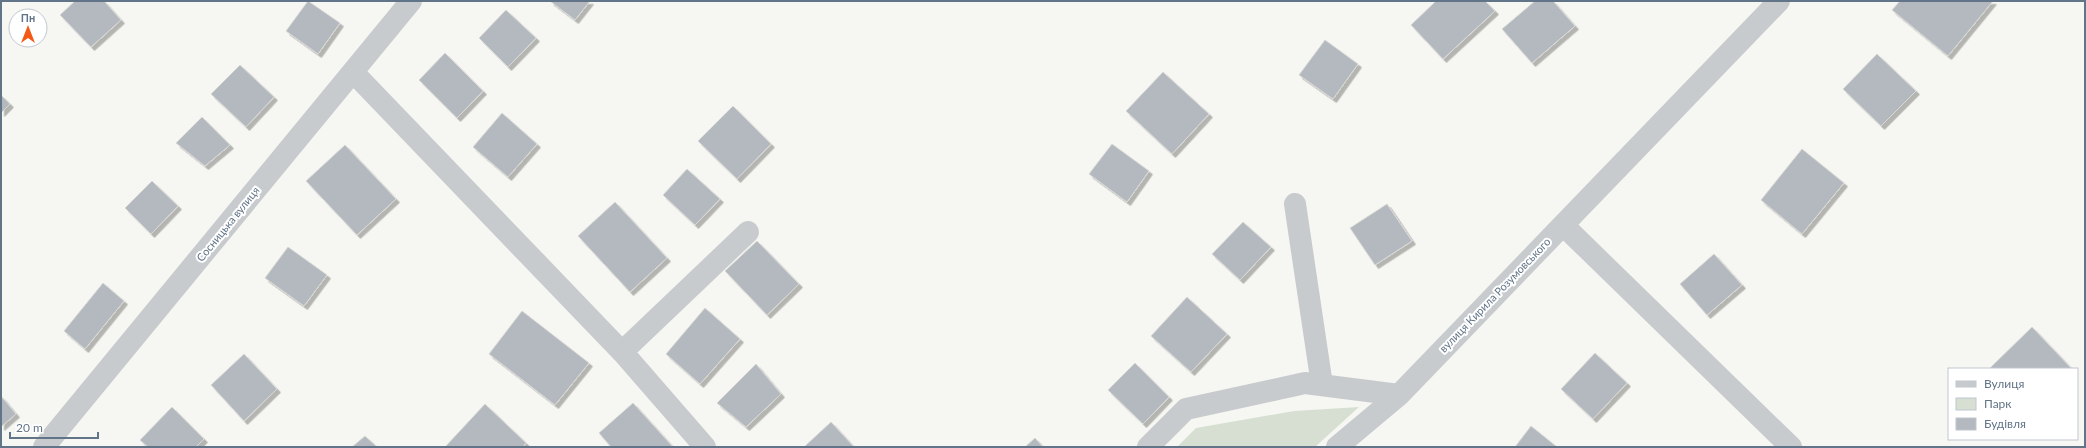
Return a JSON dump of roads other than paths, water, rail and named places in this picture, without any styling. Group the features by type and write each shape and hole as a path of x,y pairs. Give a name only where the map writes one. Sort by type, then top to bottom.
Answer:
{"street":[{"name":"Сосницька вулиця","path":"44,447 411,1"},
{"name":"вулиця Кирила Розумовського","path":"1338,447 1399,395 1779,1"},
{"path":"353,72 622,352 705,447"},
{"path":"1295,204 1322,385"},
{"path":"1563,226 1791,447"},
{"path":"622,352 748,232"},
{"path":"1148,447 1186,409 1305,383 1399,395"}]}
